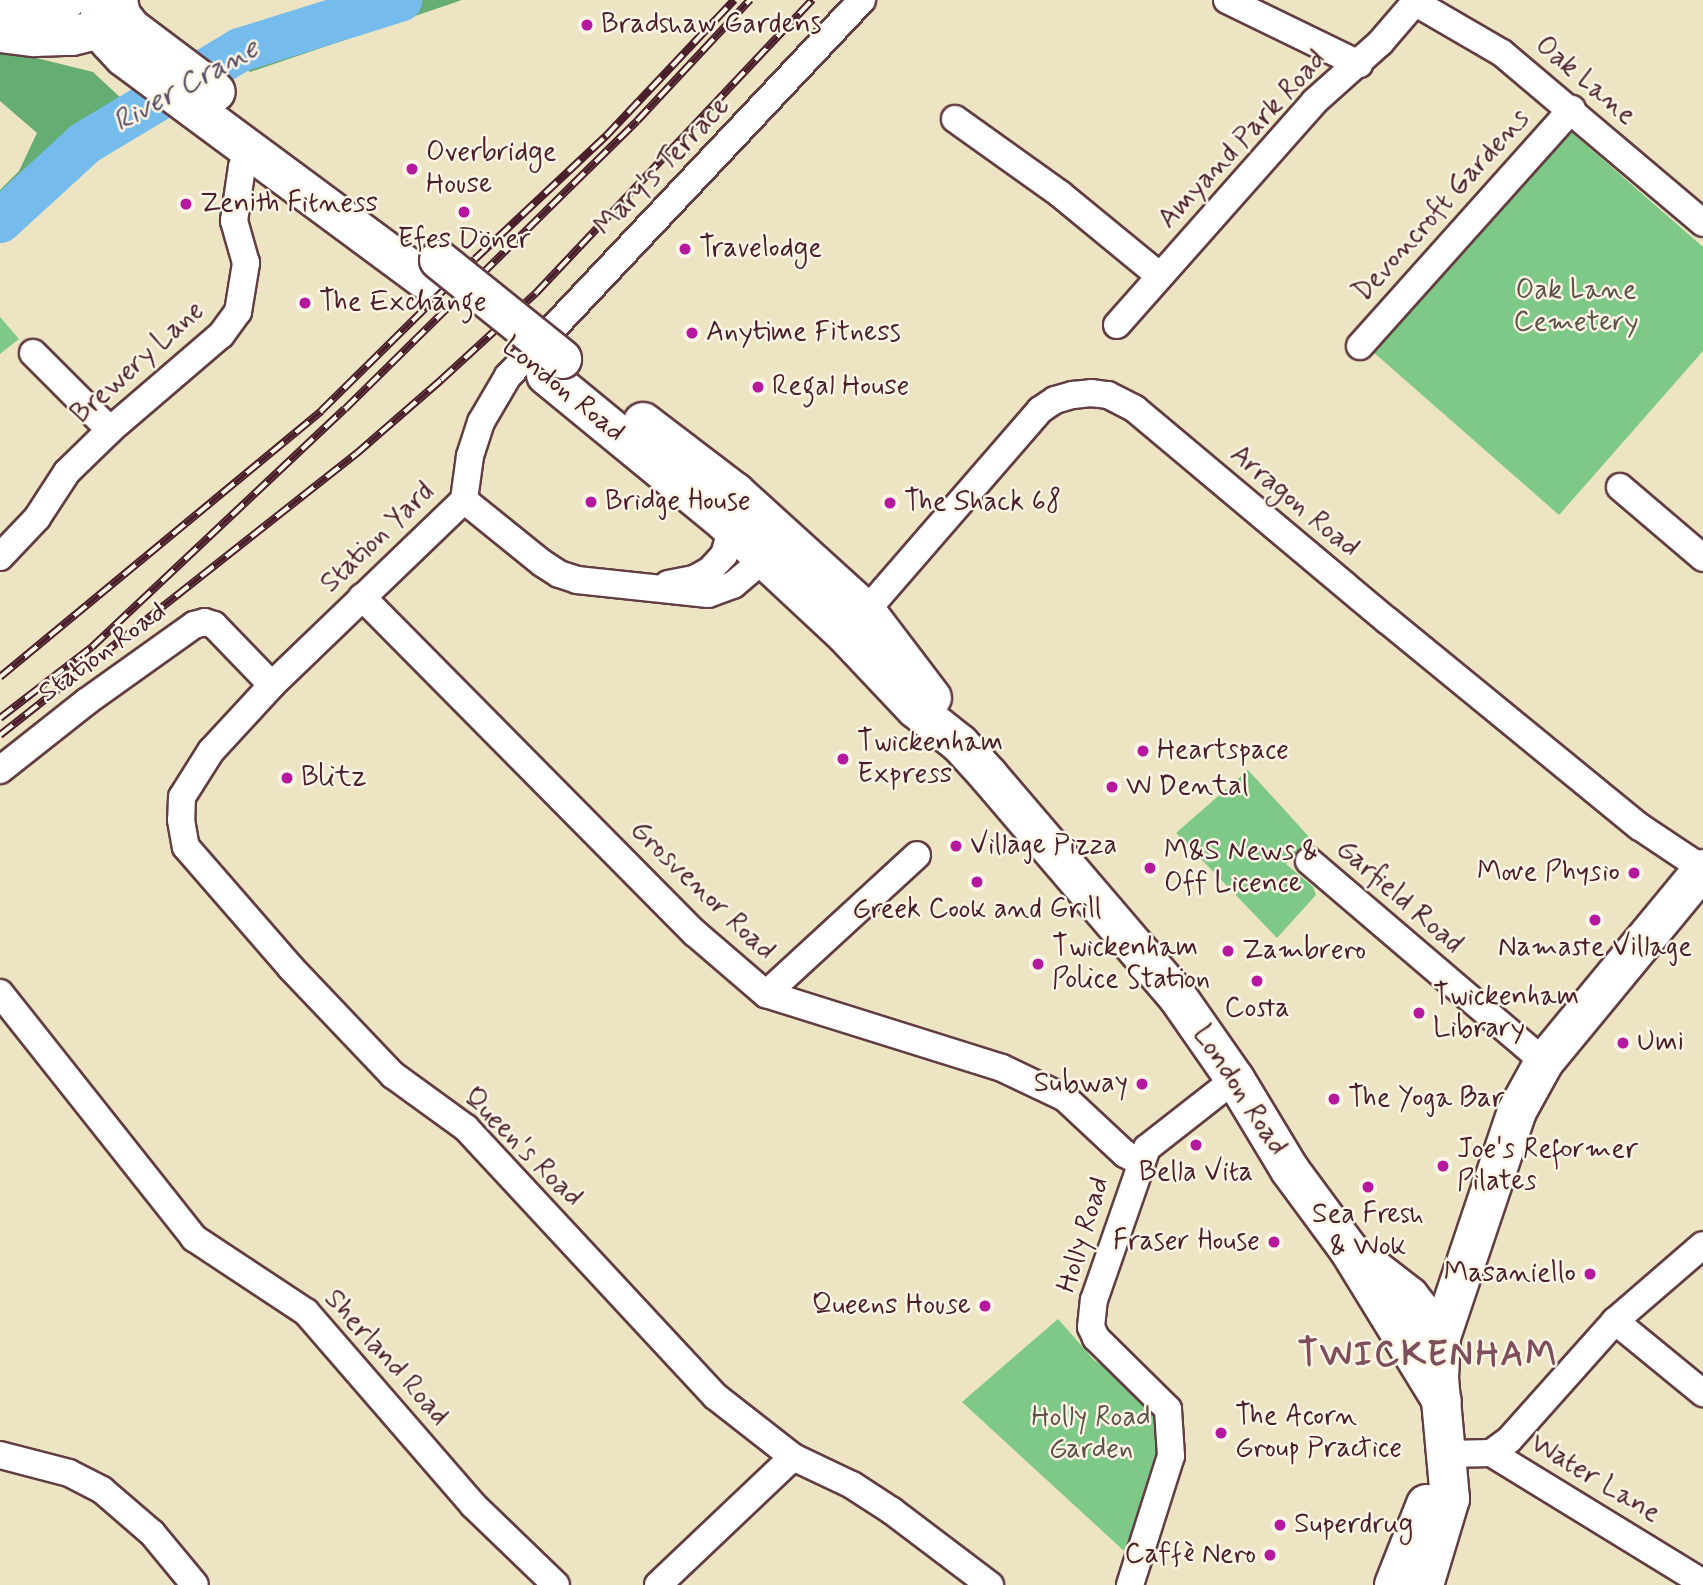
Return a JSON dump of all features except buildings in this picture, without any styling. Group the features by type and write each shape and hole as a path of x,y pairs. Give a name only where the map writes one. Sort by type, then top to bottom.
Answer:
{"main road":[{"path":"0,19 66,0"},
{"path":"0,33 72,36 110,11"},
{"name":"London Road","path":"110,11 118,52 167,72 431,270 554,367 735,492 775,547 933,699 960,744 1155,969 1235,1079 1290,1170 1349,1250 1442,1401"},
{"name":"London Road","path":"554,367 726,523 775,547"},
{"path":"1441,1337 1517,1111 1544,1062 1703,869"},
{"name":"London Road","path":"1349,1250 1401,1288 1425,1313 1441,1337 1442,1401 1451,1499 1448,1516 1424,1585"},
{"path":"1394,1585 1448,1454"}],"street":[{"name":"Mary's Terrace","path":"508,376 862,0"},
{"path":"1227,0 1359,64"},
{"name":"Amyand Park Road","path":"1117,325 1314,102 1359,64 1416,1"},
{"name":"Oak Lane","path":"1416,1 1502,53 1572,109 1703,223"},
{"name":"Devoncroft Gardens","path":"1360,346 1572,109"},
{"path":"955,119 1060,194 1160,276"},
{"name":"Brewery Lane","path":"0,557 37,518 67,472 110,429 221,335 238,312 246,263 234,221 244,130"},
{"path":"33,352 110,429"},
{"name":"Station Yard","path":"272,685 464,500 470,456 481,422 508,376"},
{"name":"Arragon Road","path":"855,622 1040,410 1055,400 1073,396 1091,393 1108,396 1135,409 1640,827 1703,869"},
{"path":"1620,487 1703,558"},
{"path":"464,500 559,574 577,580 655,586 696,594 715,592 733,584 775,547"},
{"path":"655,586 694,579 710,570 728,547 726,523"},
{"name":"Grosvenor Road","path":"362,597 667,906 766,994 1002,1068 1065,1098 1125,1154 1140,1162"},
{"name":"Station Road","path":"0,770 86,702 194,625 205,622 214,625 272,685"},
{"name":"Queen's Road","path":"272,685 212,751 182,797 181,820 186,847 291,968 393,1075 466,1128 715,1396 793,1457 852,1485 892,1511 990,1585"},
{"path":"766,994 917,855"},
{"name":"Garfield Road","path":"1308,861 1544,1062"},
{"name":"Sherland Road","path":"0,993 194,1238 306,1312 473,1505 556,1585"},
{"name":"Holly Road","path":"1130,1585 1171,1456 1168,1409 1102,1346 1091,1327 1091,1314 1140,1162 1147,1148 1235,1079"},
{"path":"1491,1453 1509,1440 1615,1321 1703,1245"},
{"path":"1615,1321 1703,1393"},
{"name":"Water Lane","path":"1448,1454 1491,1453 1703,1583"},
{"path":"0,1455 69,1473 102,1490 152,1533 195,1585"},
{"path":"658,1585 793,1457"}],"green space":[{"path":"348,0 462,0 250,72 220,48 270,23"},
{"path":"0,49 93,72 123,100 30,206 0,235 0,190 19,171 37,133 0,101"},
{"name":"Oak Lane Cemetery","path":"1568,129 1703,247 1703,351 1559,515 1372,351"},
{"path":"0,317 19,339 0,354"},
{"path":"1248,770 1311,839 1286,864 1313,887 1316,895 1277,938 1176,833"},
{"name":"Holly Road Garden","path":"1058,1319 1094,1360 1148,1397 1158,1414 1158,1480 1135,1561 962,1402"}],"waterway":[{"name":"River Crane","path":"0,221 85,143 240,50 400,0"}],"railway":[{"path":"0,677 321,411 475,259 606,136 734,0"},
{"path":"0,718 92,647 345,409 637,121 750,0"},
{"path":"0,735 356,454 441,380 536,293 812,0"}],"place":[{"name":"Bradshaw Gardens","path":"587,25"},
{"name":"Overbridge House","path":"412,169"},
{"name":"Zenith Fitness","path":"186,204"},
{"name":"Efes Döner","path":"464,212"},
{"name":"Travelodge","path":"685,249"},
{"name":"The Exchange","path":"305,303"},
{"name":"Anytime Fitness","path":"692,333"},
{"name":"Regal House","path":"758,387"},
{"name":"Bridge House","path":"591,502"},
{"name":"The Shack 68","path":"890,503"},
{"name":"Heartspace","path":"1143,751"},
{"name":"Twickenham Express","path":"843,759"},
{"name":"Blitz","path":"287,778"},
{"name":"W Dental","path":"1112,787"},
{"name":"Village Pizza","path":"956,846"},
{"name":"M&S News & Off Licence","path":"1150,868"},
{"name":"Move Physio","path":"1634,873"},
{"name":"Greek Cook and Grill","path":"977,882"},
{"name":"Namaste Village","path":"1595,920"},
{"name":"Zambrero","path":"1228,951"},
{"name":"Twickenham Police Station","path":"1038,964"},
{"name":"Costa","path":"1257,981"},
{"name":"Twickenham Library","path":"1419,1013"},
{"name":"Umi","path":"1623,1043"},
{"name":"Subway","path":"1142,1084"},
{"name":"The Yoga Bar","path":"1334,1099"},
{"name":"Bella Vita","path":"1196,1145"},
{"name":"Joe's Reformer Pilates","path":"1443,1166"},
{"name":"Sea Fresh & Wok","path":"1368,1187"},
{"name":"Fraser House","path":"1274,1242"},
{"name":"Masaniello","path":"1590,1274"},
{"name":"Queens House","path":"985,1306"},
{"name":"The Acorn Group Practice","path":"1221,1433"},
{"name":"Superdrug","path":"1280,1525"},
{"name":"Caffè Nero","path":"1270,1555"}],"district":[{"name":"TWICKENHAM","path":"1428,1355"}]}
